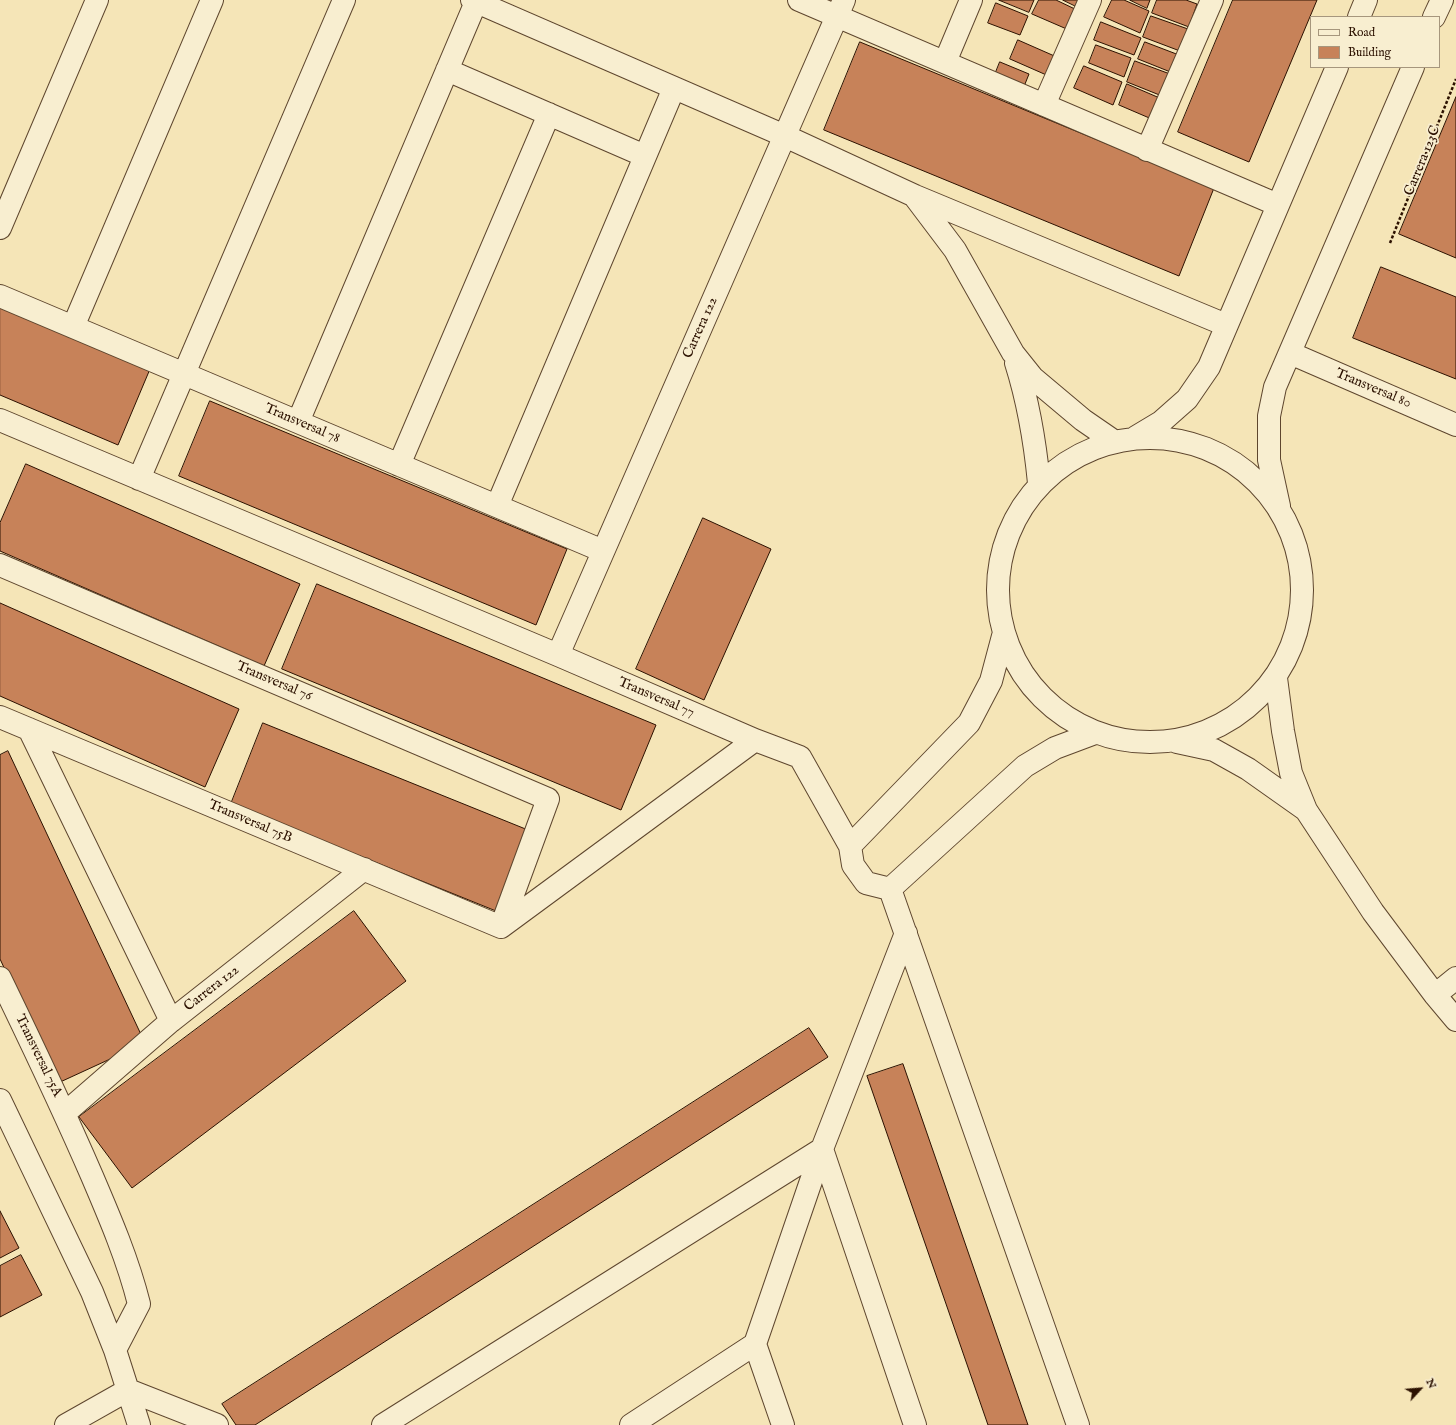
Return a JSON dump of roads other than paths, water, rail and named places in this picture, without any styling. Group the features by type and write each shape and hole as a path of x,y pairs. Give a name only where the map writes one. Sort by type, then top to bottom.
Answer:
{"street":[{"path":"0,228 97,0"},
{"path":"72,327 212,0"},
{"path":"139,479 344,0"},
{"path":"799,0 840,8 945,62 1278,205"},
{"path":"945,62 972,0"},
{"path":"1044,105 1090,0"},
{"path":"1147,150 1212,0"},
{"path":"1359,16 1366,0"},
{"path":"1434,16 1442,0"},
{"path":"298,422 447,70 474,1 785,136 914,196 1226,326"},
{"name":"Carrera 122","path":"558,655 840,8"},
{"path":"1306,810 1248,770 1214,750 1176,742 1135,743 1095,733 1064,717 1038,695 1017,667 1004,636 996,582 1008,528 1039,483 1083,451 1125,439 1160,422 1187,399 1209,367 1337,68"},
{"path":"1280,511 1269,460 1269,416 1275,387 1413,68"},
{"path":"447,70 645,156"},
{"path":"496,506 674,88"},
{"path":"399,465 549,114"},
{"path":"914,196 955,250 1013,353 1033,378 1083,420 1125,439 1185,440 1230,459 1268,492 1280,511 1292,535 1302,584 1297,633 1276,678 1248,708 1214,730 1176,742"},
{"name":"Transversal 78","path":"0,296 603,551"},
{"path":"1013,353 1025,391 1036,449 1039,483"},
{"name":"Transversal 80","path":"1290,353 1456,425"},
{"name":"Transversal 77","path":"0,420 558,655 755,740 800,757 850,846 853,865 866,883 890,889"},
{"name":"Transversal 76","path":"0,565 548,799 500,927"},
{"path":"850,846 969,723 991,681 1004,636"},
{"path":"1276,678 1283,731 1291,773 1306,810 1373,912 1435,995 1456,1020"},
{"name":"Transversal 75B","path":"0,717 500,927"},
{"path":"29,729 171,1021"},
{"path":"1078,1425 890,889 1025,766 1055,748 1095,733"},
{"path":"500,927 755,740"},
{"name":"Carrera 122","path":"65,1113 171,1021 364,870"},
{"path":"631,1425 755,1344 822,1149 906,933"},
{"name":"Transversal 75A","path":"0,978 65,1113 103,1202 133,1281 139,1304 115,1350"},
{"path":"1435,995 1456,978"},
{"path":"0,1100 92,1292 115,1350 139,1425"},
{"path":"383,1425 822,1149"},
{"path":"822,1149 915,1425"},
{"path":"755,1344 783,1425"},
{"path":"66,1425 128,1390"},
{"path":"128,1390 217,1425"}]}
